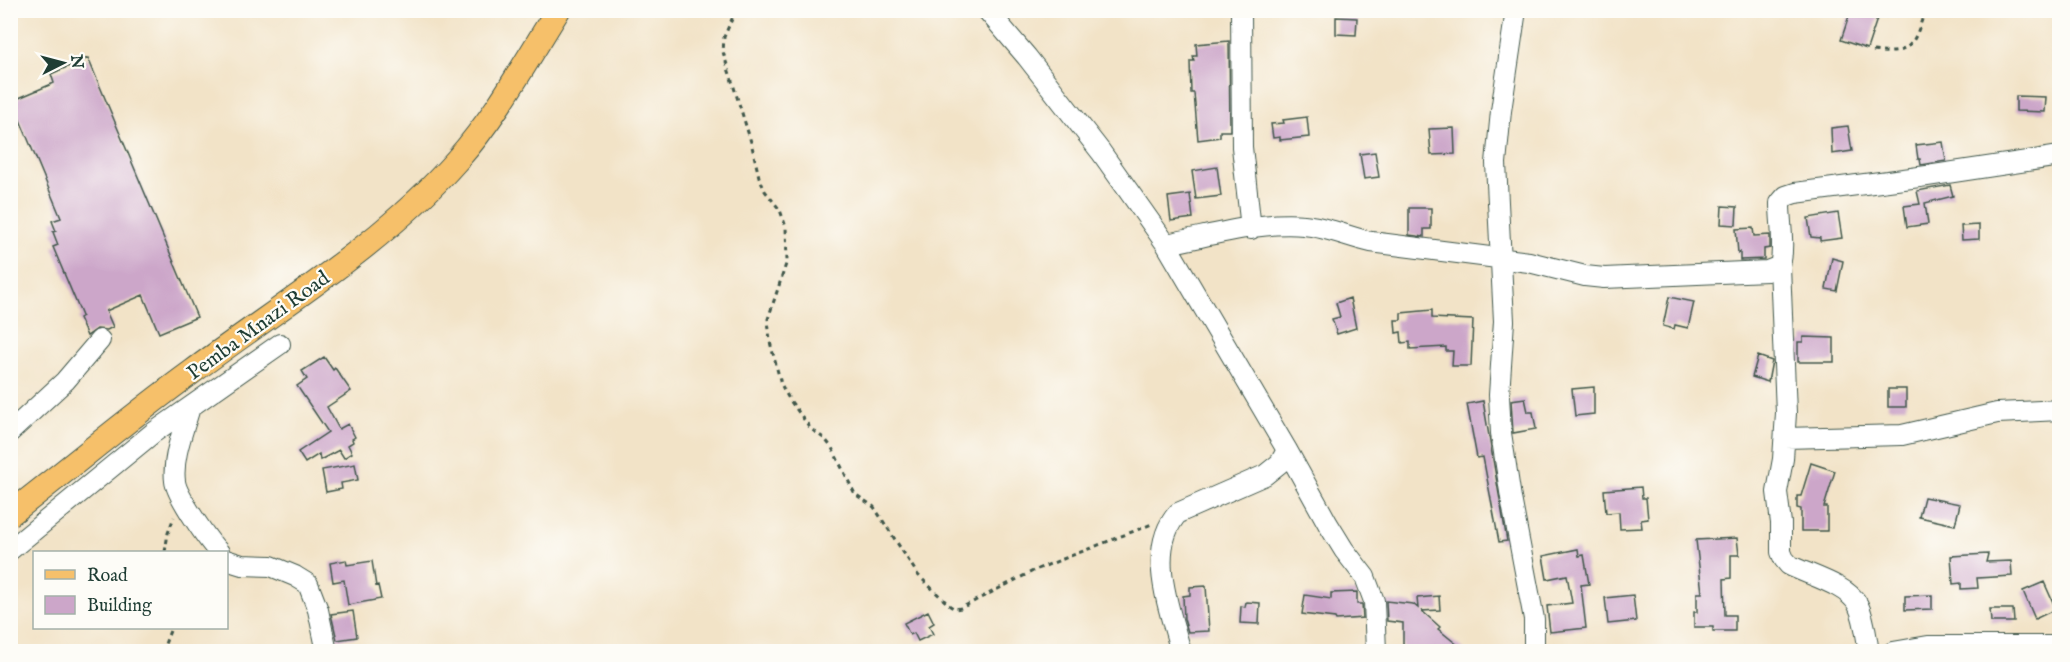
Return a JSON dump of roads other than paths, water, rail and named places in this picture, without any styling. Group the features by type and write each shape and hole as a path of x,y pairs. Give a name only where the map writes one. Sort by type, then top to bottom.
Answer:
{"main road":[{"name":"Pemba Mnazi Road","path":"10,514 192,372 311,288 400,217 457,160 490,120 558,10"}],"street":[{"path":"987,10 1101,152 1166,244 1328,524 1371,589 1374,601 1376,651"},
{"path":"1241,10 1242,147 1251,229"},
{"path":"1516,10 1496,163 1504,321 1499,395 1501,433 1511,498 1530,587 1534,619 1534,651"},
{"path":"1869,651 1859,606 1853,598 1839,587 1789,565 1781,552 1781,523 1777,492 1785,438 1785,363 1780,266 1783,254 1780,203 1786,196 1795,193 2060,156"},
{"path":"1166,244 1280,224 1322,228 1371,243 1529,262 1585,276 1604,278 1767,271 1780,266"},
{"path":"10,432 65,381 100,340"},
{"path":"10,550 109,468 190,407 280,344"},
{"path":"190,407 180,446 175,479 176,488 218,551"},
{"path":"1785,438 1902,435 1997,413 2060,410"},
{"path":"1181,651 1169,608 1162,556 1165,534 1170,522 1178,513 1265,475 1280,463 1287,450"},
{"path":"228,560 271,566 296,576 308,584 318,610 327,651"},
{"path":"1893,651 1928,646 2060,646"}]}
